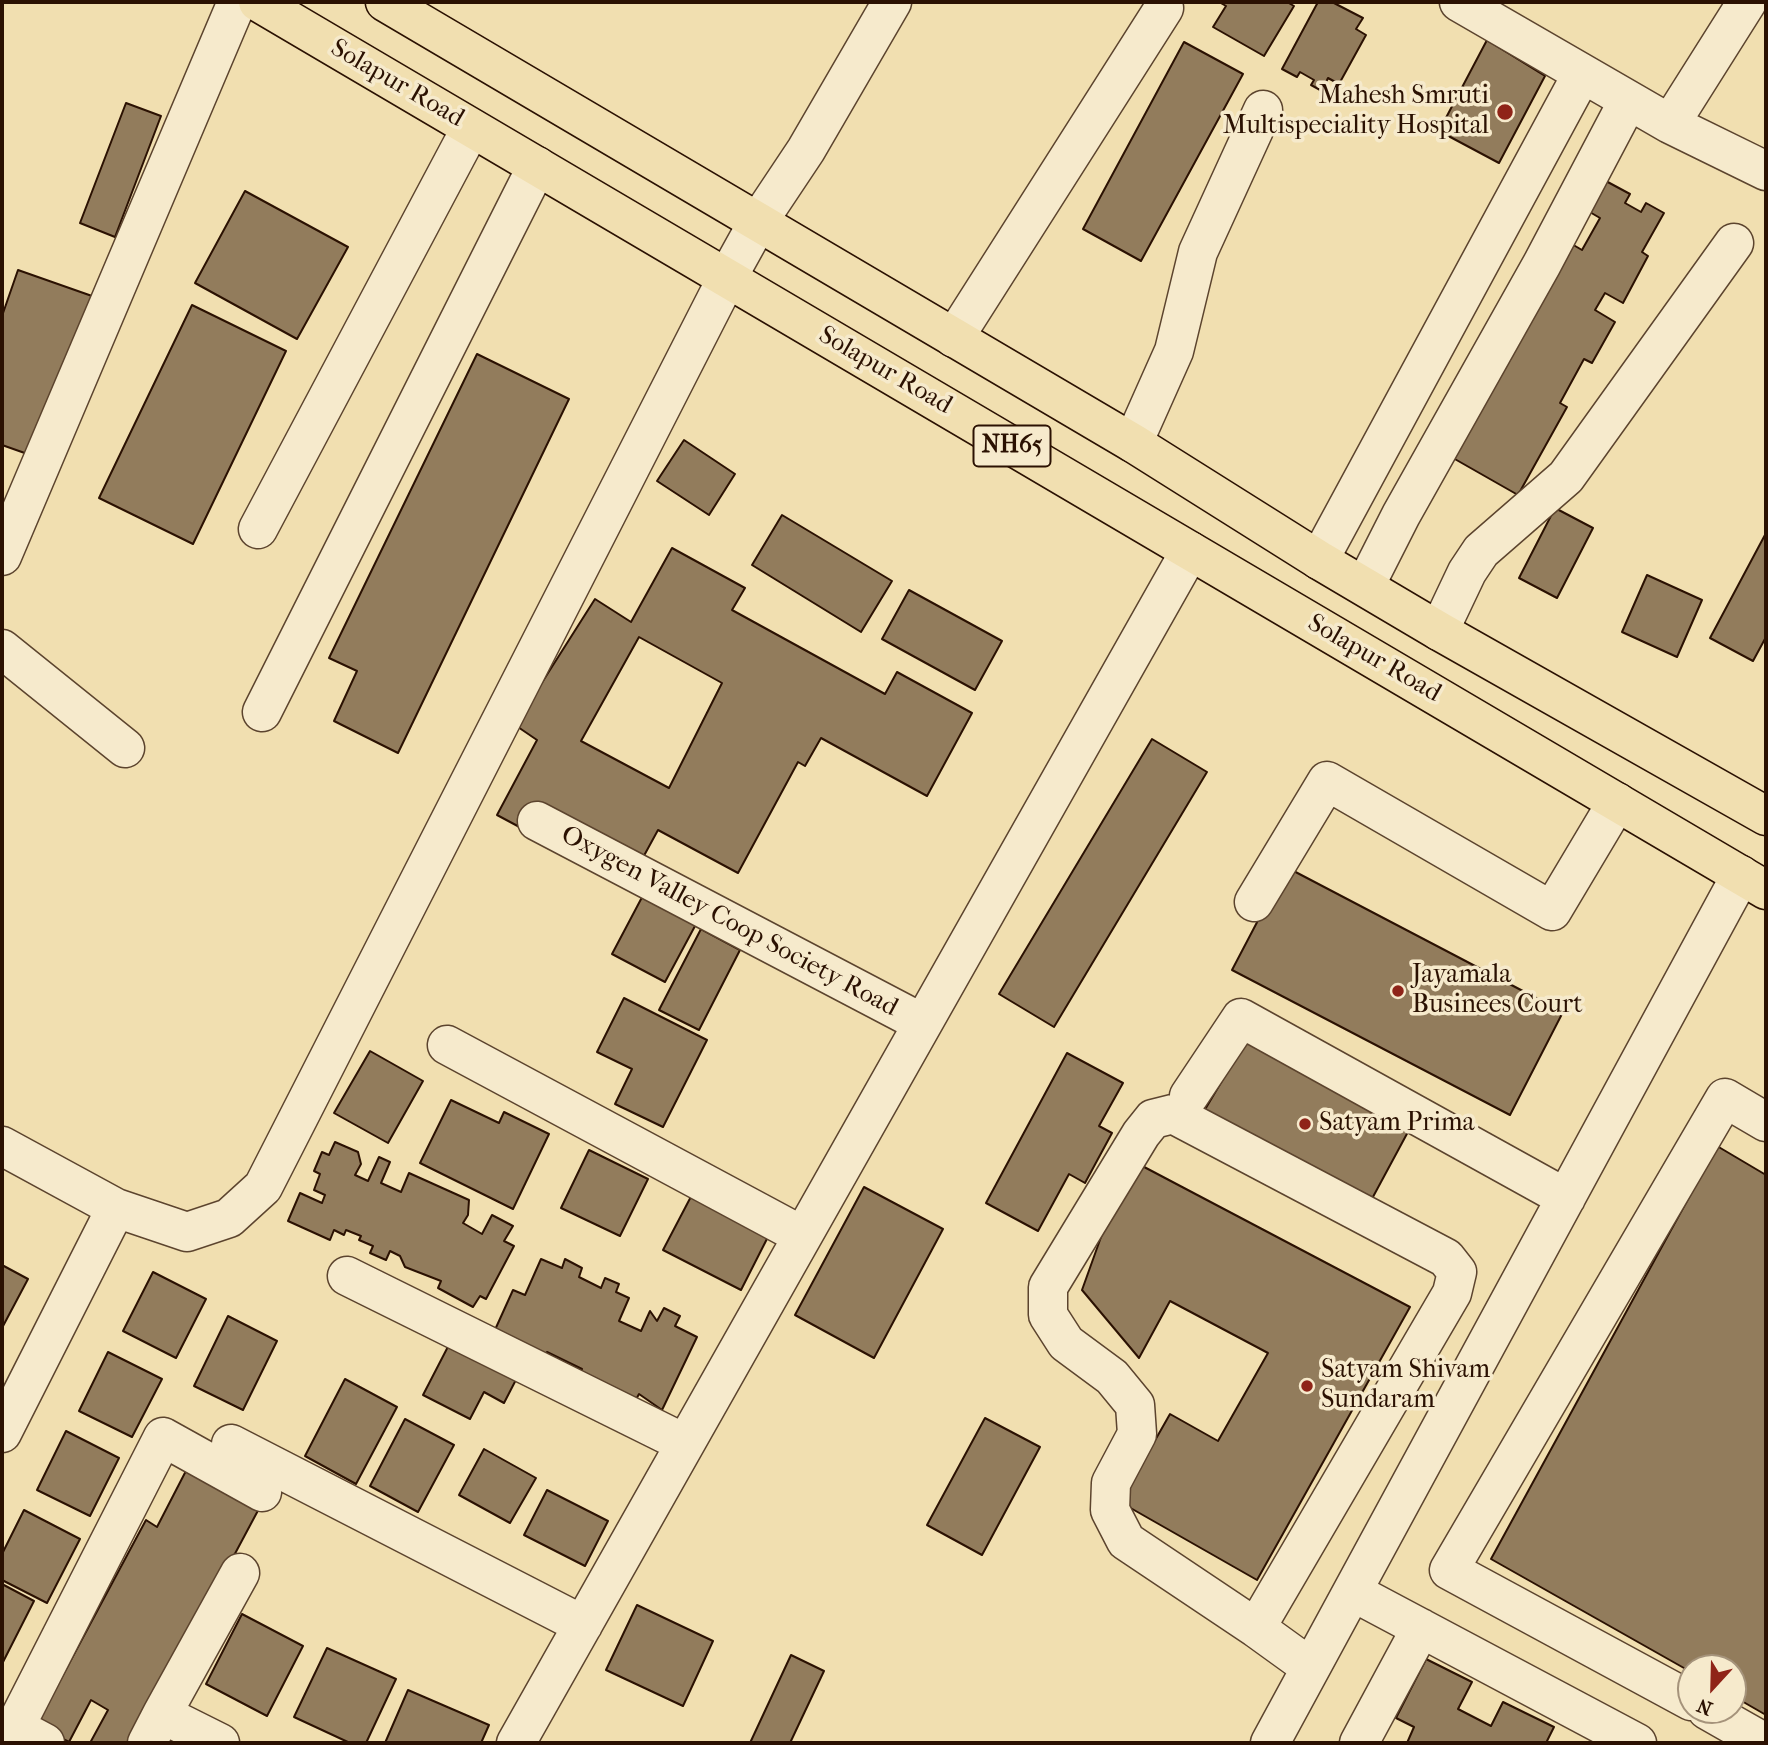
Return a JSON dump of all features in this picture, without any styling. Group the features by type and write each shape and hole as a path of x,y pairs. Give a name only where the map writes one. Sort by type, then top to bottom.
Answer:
{"highway":[{"name":"Solapur Road","path":"258,2 1753,882"},
{"name":"NH65","path":"385,2 1133,443 1319,560 1439,631 1766,817"}],"street":[{"path":"2,556 237,2"},
{"path":"2,1146 116,1208 187,1232 229,1218 263,1187 727,278 758,222 806,150 892,2"},
{"path":"1459,2 1628,101 1766,171"},
{"path":"1670,124 1747,2"},
{"path":"954,338 1164,8"},
{"path":"1319,560 1582,74"},
{"path":"1365,586 1628,101"},
{"path":"1133,443 1174,351 1198,252 1263,110"},
{"path":"258,529 471,128"},
{"path":"262,712 537,166"},
{"path":"1439,631 1467,572 1481,551 1566,477 1734,243"},
{"path":"516,1743 1190,551"},
{"path":"2,649 125,748"},
{"path":"1254,902 1327,781 1552,911 1617,802"},
{"name":"Oxygen Valley Coop Society Road","path":"537,821 922,1023"},
{"path":"1270,1743 1566,1198 1753,882"},
{"path":"1189,1096 1241,1018 1566,1198"},
{"path":"447,1045 802,1235"},
{"path":"1677,1693 1449,1570 1725,1098 1766,1122"},
{"path":"1256,1628 1452,1293 1457,1272 1446,1258 1173,1114 1153,1119 1140,1134 1048,1287 1048,1315 1066,1343 1112,1377 1135,1405 1137,1434 1111,1483 1110,1510 1126,1541 1310,1667"},
{"path":"2,1433 116,1208"},
{"path":"347,1276 684,1443"},
{"path":"45,1743 15,1727 163,1437 262,1492"},
{"path":"231,1444 583,1625"},
{"path":"219,1743 155,1728 240,1573"},
{"path":"1353,1592 1637,1743"},
{"path":"1359,1743 1421,1628"},
{"path":"1732,1724 1765,1743"}],"building":[{"path":"1219,2 1287,2 1294,6 1264,56 1213,27 1226,6"},
{"path":"1318,2 1332,2 1363,18 1356,29 1366,35 1339,84 1328,78 1322,91 1311,85 1314,80 1300,72 1297,77 1282,69"},
{"path":"1487,40 1545,76 1499,163 1439,131"},
{"path":"1184,42 1243,74 1141,261 1083,229"},
{"path":"126,103 161,116 115,237 80,223"},
{"path":"1604,180 1630,194 1625,203 1641,212 1646,203 1664,213 1642,252 1648,256 1623,303 1605,293 1595,310 1615,322 1592,363 1584,359 1560,403 1567,407 1518,495 1453,458 1570,243 1582,250 1600,218 1588,211"},
{"path":"245,191 348,247 297,339 195,283"},
{"path":"18,270 92,296 36,457 2,445 2,316"},
{"path":"192,305 286,351 193,544 99,498"},
{"path":"477,354 569,399 398,753 334,721 357,671 329,658"},
{"path":"684,440 735,474 709,515 657,481"},
{"path":"1555,508 1593,528 1557,598 1519,578"},
{"path":"782,515 892,581 861,632 752,565"},
{"path":"1766,533 1766,637 1753,661 1710,638"},
{"path":"672,548 745,588 732,610 885,694 897,672 972,713 927,796 821,738 805,766 798,762 738,873 658,830 628,885 497,815 537,740 515,725 595,599 631,622","holes":["639,637 722,683 669,788 581,741"]},
{"path":"1647,575 1702,600 1677,657 1622,632"},
{"path":"909,590 1002,641 975,690 882,639"},
{"path":"1152,739 1207,772 1054,1027 999,994"},
{"name":"Jayamala Businees Court","path":"1286,867 1563,1012 1510,1115 1232,970"},
{"path":"649,884 702,913 665,982 612,954"},
{"path":"701,929 740,950 699,1030 659,1010"},
{"path":"624,998 707,1040 663,1127 615,1104 632,1069 597,1052"},
{"name":"Satyam Prima","path":"1249,1035 1409,1130 1367,1208 1200,1118"},
{"path":"370,1051 423,1081 388,1143 334,1113"},
{"path":"1067,1053 1123,1083 1099,1126 1112,1133 1085,1183 1069,1174 1038,1231 986,1203"},
{"path":"451,1100 499,1123 504,1112 549,1134 513,1209 420,1163"},
{"path":"335,1142 358,1152 361,1164 355,1175 368,1181 379,1157 390,1162 381,1183 401,1192 409,1173 469,1200 468,1215 463,1223 482,1234 492,1215 513,1226 504,1241 514,1246 486,1299 480,1296 473,1307 438,1288 441,1281 405,1267 400,1256 390,1251 386,1260 370,1253 373,1246 359,1240 361,1236 346,1230 344,1235 334,1230 330,1240 288,1221 300,1193 322,1203 325,1195 314,1190 320,1174 314,1171 322,1152 329,1155"},
{"path":"1717,1146 1766,1175 1766,1715 1747,1704 1747,1654 1677,1654 1677,1664 1491,1559"},
{"path":"589,1150 648,1179 620,1236 561,1208"},
{"name":"Satyam Shivam Sundaram","path":"1129,1159 1410,1307 1257,1580 1120,1502 1170,1414 1218,1441 1268,1353 1170,1301 1139,1358 1082,1290"},
{"path":"696,1187 773,1227 741,1290 663,1250"},
{"path":"864,1187 943,1229 874,1358 795,1315"},
{"path":"541,1259 562,1268 565,1259 582,1268 579,1277 601,1288 605,1278 619,1284 616,1292 629,1298 619,1321 641,1331 650,1311 657,1321 664,1308 680,1316 675,1326 697,1337 662,1410 639,1394 633,1405 577,1379 582,1369 547,1352 541,1366 494,1332 513,1290 525,1295"},
{"path":"2,1265 28,1279 2,1328"},
{"path":"153,1272 206,1299 176,1358 123,1331"},
{"path":"228,1316 277,1341 243,1410 194,1386"},
{"path":"454,1335 521,1370 504,1403 484,1392 470,1419 423,1395"},
{"path":"108,1352 162,1379 132,1437 79,1411"},
{"path":"345,1379 397,1407 356,1484 305,1456"},
{"path":"985,1418 1040,1447 982,1555 927,1525"},
{"path":"405,1419 454,1445 418,1512 370,1486"},
{"path":"66,1431 119,1458 90,1516 37,1490"},
{"path":"484,1449 536,1478 510,1523 459,1495"},
{"path":"189,1465 262,1503 134,1743 90,1743 108,1710 91,1700 69,1742 36,1725 146,1520 157,1527"},
{"path":"547,1490 608,1521 585,1566 524,1535"},
{"path":"24,1510 80,1539 47,1603 2,1580 2,1554"},
{"path":"2,1584 34,1601 2,1664"},
{"path":"637,1605 713,1641 683,1706 606,1670"},
{"path":"242,1614 303,1646 267,1716 206,1684"},
{"path":"327,1648 396,1679 366,1743 350,1743 294,1717"},
{"path":"791,1655 824,1671 790,1743 750,1743"},
{"path":"1426,1659 1472,1682 1458,1709 1491,1726 1503,1702 1554,1727 1546,1743 1407,1743 1414,1727 1396,1718"},
{"path":"408,1690 489,1725 481,1743 385,1743"}],"place":[{"name":"Mahesh Smruti Multispeciality Hospital","path":"1505,112"},
{"name":"Jayamala Businees Court","path":"1398,991"},
{"name":"Satyam Prima","path":"1305,1124"},
{"name":"Satyam Shivam Sundaram","path":"1307,1386"}]}
